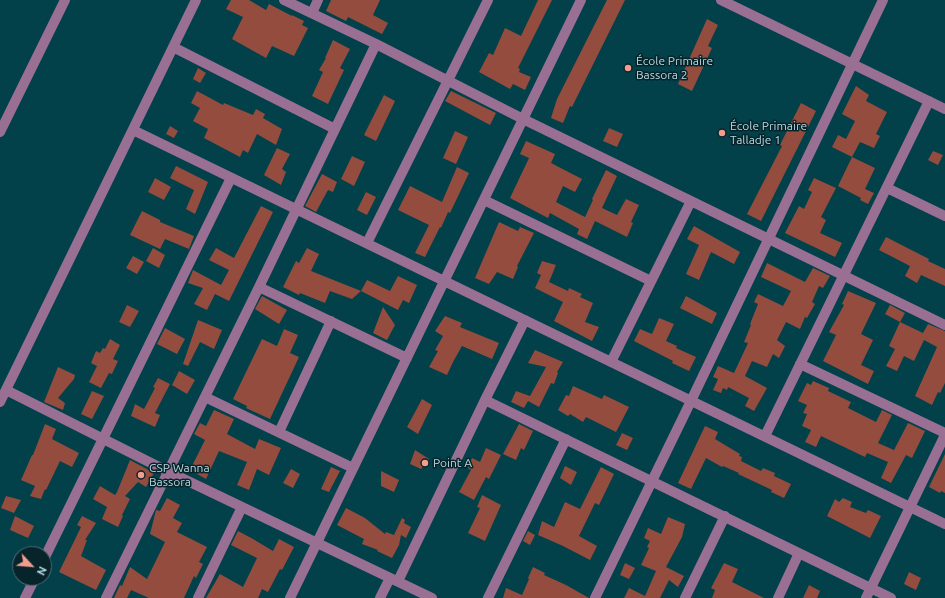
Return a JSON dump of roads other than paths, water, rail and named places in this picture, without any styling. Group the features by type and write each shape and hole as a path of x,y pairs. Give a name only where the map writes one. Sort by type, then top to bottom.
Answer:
{"street":[{"path":"0,132 65,0"},
{"path":"0,402 196,0"},
{"path":"284,0 376,44 523,119 945,325"},
{"path":"312,13 318,0"},
{"path":"366,244 488,0"},
{"path":"290,598 581,0"},
{"path":"721,0 945,109"},
{"path":"595,598 883,0"},
{"path":"106,598 169,472 376,44"},
{"path":"173,48 335,129"},
{"path":"765,436 930,101"},
{"path":"133,130 945,524"},
{"path":"50,546 231,178"},
{"path":"887,188 945,216"},
{"path":"484,200 651,281"},
{"path":"611,362 691,201"},
{"path":"259,287 407,358"},
{"path":"380,598 394,580 525,320"},
{"path":"279,432 331,322"},
{"path":"800,364 945,434 866,598"},
{"path":"6,390 169,472 432,598"},
{"path":"205,397 353,468"},
{"path":"485,400 891,598"},
{"path":"488,598 566,439"},
{"path":"198,598 242,506"},
{"path":"685,598 725,516"},
{"path":"778,598 799,553"},
{"path":"25,598 31,586"}],"place":[{"name":"École Primaire Bassora 2","path":"628,68"},
{"name":"École Primaire Talladje 1","path":"722,133"},
{"name":"Point A","path":"425,463"},
{"name":"CSP Wanna Bassora","path":"141,475"}]}
